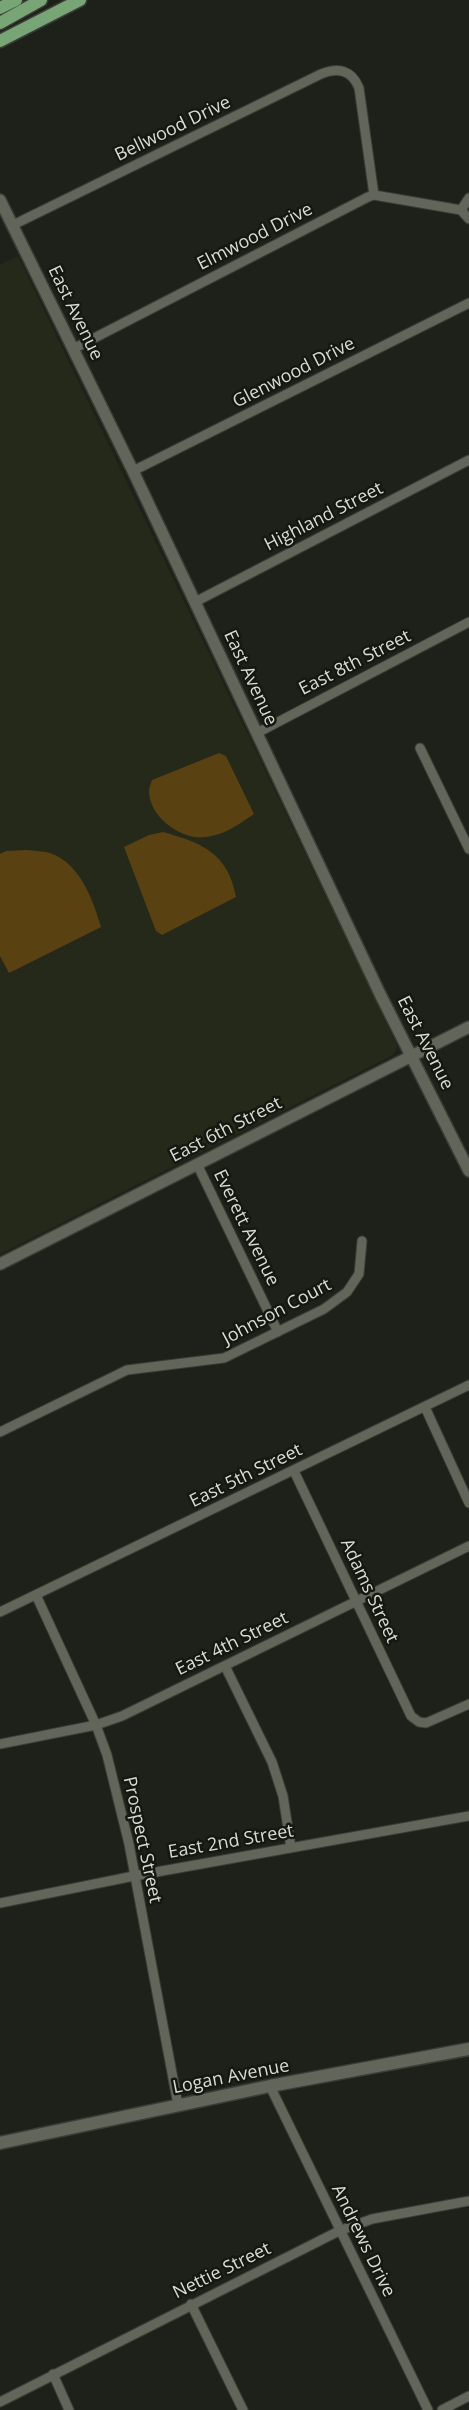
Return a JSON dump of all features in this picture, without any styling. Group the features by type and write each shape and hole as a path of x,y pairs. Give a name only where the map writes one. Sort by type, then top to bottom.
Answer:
{"main road":[{"path":"0,8 16,0"},
{"path":"0,23 41,0"},
{"path":"0,41 80,0"},
{"name":"Logan Avenue","path":"0,2143 270,2086 469,2049"}],"street":[{"name":"Bellwood Drive","path":"13,225 321,74 337,70 349,73 359,88 374,195"},
{"path":"374,195 461,210 469,220"},
{"name":"Elmwood Drive","path":"73,349 374,195"},
{"path":"461,210 469,198"},
{"name":"East Avenue","path":"0,200 133,472 411,1056 469,1171"},
{"name":"Glenwood Drive","path":"133,472 469,303"},
{"name":"Highland Street","path":"195,602 469,460"},
{"name":"East 8th Street","path":"257,733 469,622"},
{"path":"420,748 469,849"},
{"name":"East 6th Street","path":"0,1264 469,1027"},
{"name":"Everett Avenue","path":"197,1164 278,1332"},
{"name":"Johnson Court","path":"0,1432 127,1370 224,1358 324,1309 347,1292 359,1274 362,1241"},
{"name":"East 5th Street","path":"0,1612 469,1385"},
{"path":"425,1407 469,1502"},
{"name":"Adams Street","path":"294,1471 407,1711 419,1722 434,1721 469,1704"},
{"name":"East 4th Street","path":"0,1744 96,1725 122,1716 469,1546"},
{"name":"Prospect Street","path":"36,1595 96,1725 106,1755 134,1876 178,2105"},
{"path":"225,1666 272,1762 282,1796 291,1848"},
{"name":"East 2nd Street","path":"0,1903 134,1876 469,1816"},
{"name":"Andrews Drive","path":"270,2086 339,2231 428,2410"},
{"name":"Nettie Street","path":"0,2402 339,2231 372,2219 469,2201"},
{"path":"191,2304 243,2410"},
{"path":"53,2374 69,2410"},
{"path":"442,2410 469,2396"}],"shaded area":[{"path":"18,256 397,1045 395,1053 389,1057 0,1254 0,265"},
{"path":"219,753 226,756 254,814 232,829 213,836 197,837 177,831 161,818 150,801 149,791 152,780"},
{"path":"163,832 201,846 220,860 227,870 236,897 162,935 156,931 124,847 149,835"},
{"path":"27,850 50,853 70,865 89,894 101,927 9,973 0,956 0,854 6,851"}]}
